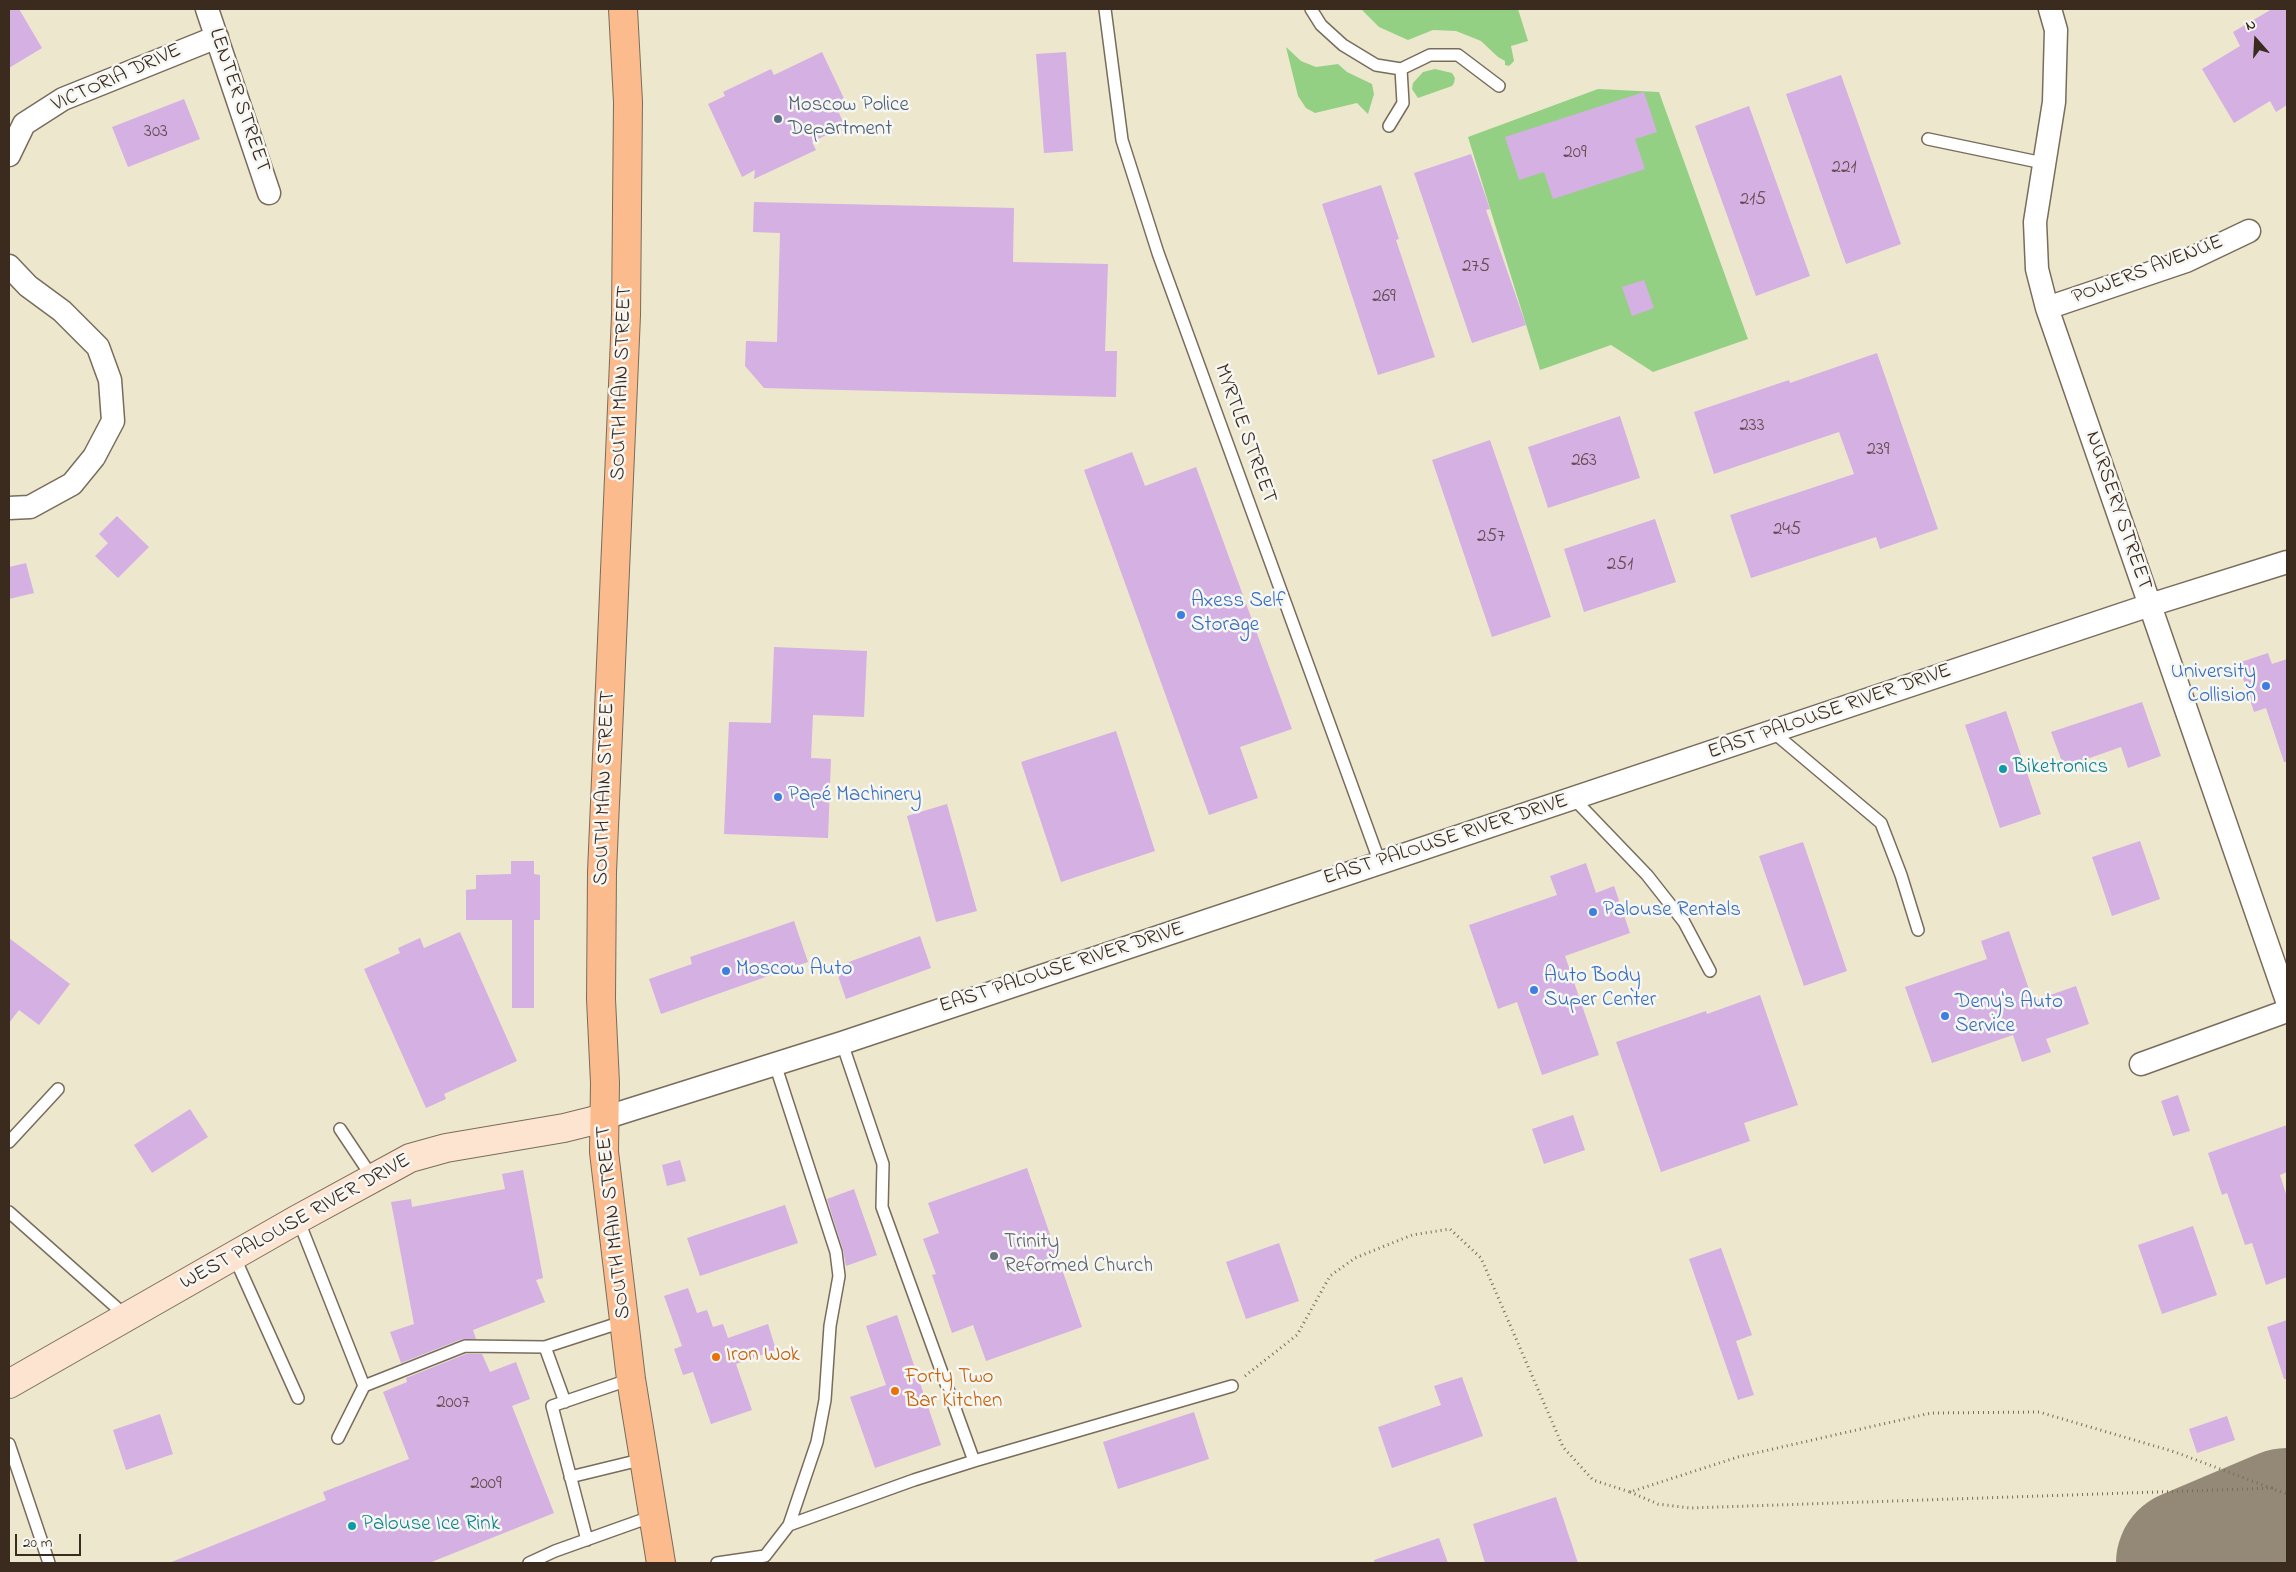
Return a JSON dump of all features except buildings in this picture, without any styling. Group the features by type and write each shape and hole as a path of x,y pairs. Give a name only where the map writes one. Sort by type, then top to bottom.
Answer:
{"highway":[{"name":"SOUTH MAIN STREET","path":"623,9 628,102 626,315 602,872 601,999 604,1152 631,1379 661,1563"}],"street":[{"name":"LENTER STREET","path":"207,9 269,192"},
{"name":"NURSERY STREET","path":"2050,9 2056,30 2054,102 2035,222 2037,269 2046,308 2287,1001"},
{"name":"VICTORIA DRIVE","path":"9,155 24,124 63,99 217,37"},
{"name":"POWERS AVENUE","path":"2046,308 2186,261 2249,231"},
{"path":"9,266 28,286 62,311 98,347 110,380 113,421 94,457 72,484 30,507 9,508"},
{"name":"EAST PALOUSE RIVER DRIVE","path":"604,1118 842,1043 2150,605 2287,562"},
{"path":"2141,1064 2287,1012"},
{"name":"WEST PALOUSE RIVER DRIVE","path":"9,1384 372,1177 410,1158 446,1148 564,1128 604,1118"}],"lane":[{"name":"MYRTLE STREET","path":"1105,9 1122,140 1158,253 1380,863"},
{"path":"1311,9 1321,26 1343,45 1376,64 1401,69 1430,55 1458,55 1499,86"},
{"path":"1389,126 1403,103 1401,69"},
{"path":"1928,139 2043,163"},
{"path":"1773,732 1881,823 1901,875 1918,930"},
{"path":"1574,799 1647,875 1684,922 1710,971"},
{"path":"842,1043 883,1164 882,1207 974,1461"},
{"path":"717,1563 770,1560 789,1525 817,1442 825,1400 830,1326 839,1276 836,1252 775,1064"},
{"path":"9,1142 58,1089"},
{"path":"340,1129 372,1177"},
{"path":"9,1212 126,1316"},
{"path":"298,1219 364,1386"},
{"path":"234,1256 298,1398"},
{"path":"338,1438 364,1386 465,1346 545,1347 625,1320"},
{"path":"545,1347 565,1402"},
{"path":"587,1540 552,1406 631,1379"},
{"path":"789,1525 974,1461 1232,1386"},
{"path":"9,1444 49,1563"},
{"path":"570,1477 644,1458"},
{"path":"529,1563 653,1516"}],"path":[{"path":"1232,1386 1297,1335 1330,1276 1356,1258 1412,1235 1450,1229 1481,1258 1563,1447 1593,1480 1630,1492 1658,1504 1690,1508 2278,1488"},
{"path":"1630,1492 1738,1457 1931,1414 2039,1412 2175,1452 2278,1488 2287,1494"}],"green space":[{"path":"1361,9 1518,9 1528,41 1511,46 1514,61 1509,66 1505,65 1505,61 1481,41 1456,31 1433,30 1408,40 1379,27"},
{"path":"1286,47 1301,61 1316,67 1338,64 1347,72 1372,84 1374,94 1368,114 1357,103 1315,113 1306,108 1298,96"},
{"path":"1435,69 1452,73 1455,78 1454,83 1452,86 1418,98 1412,89 1413,83 1423,72"},
{"path":"1598,89 1659,92 1748,339 1653,372 1611,345 1540,370 1468,137"}],"runway":[{"path":"2190,1563 2287,1522"}],"place":[{"name":"Moscow Police Department","path":"778,119"},
{"name":"Axess Self Storage","path":"1181,615"},
{"name":"University Collision","path":"2266,686"},
{"name":"Biketronics","path":"2003,769"},
{"name":"Papé Machinery","path":"778,797"},
{"name":"Palouse Rentals","path":"1593,912"},
{"name":"Moscow Auto","path":"726,971"},
{"name":"Auto Body Super Center","path":"1534,990"},
{"name":"Deny's Auto Service","path":"1945,1016"},
{"name":"Trinity Reformed Church","path":"994,1256"},
{"name":"Iron Wok","path":"716,1357"},
{"name":"Forty Two Bar Kitchen","path":"895,1391"},
{"name":"Palouse Ice Rink","path":"352,1526"}]}
